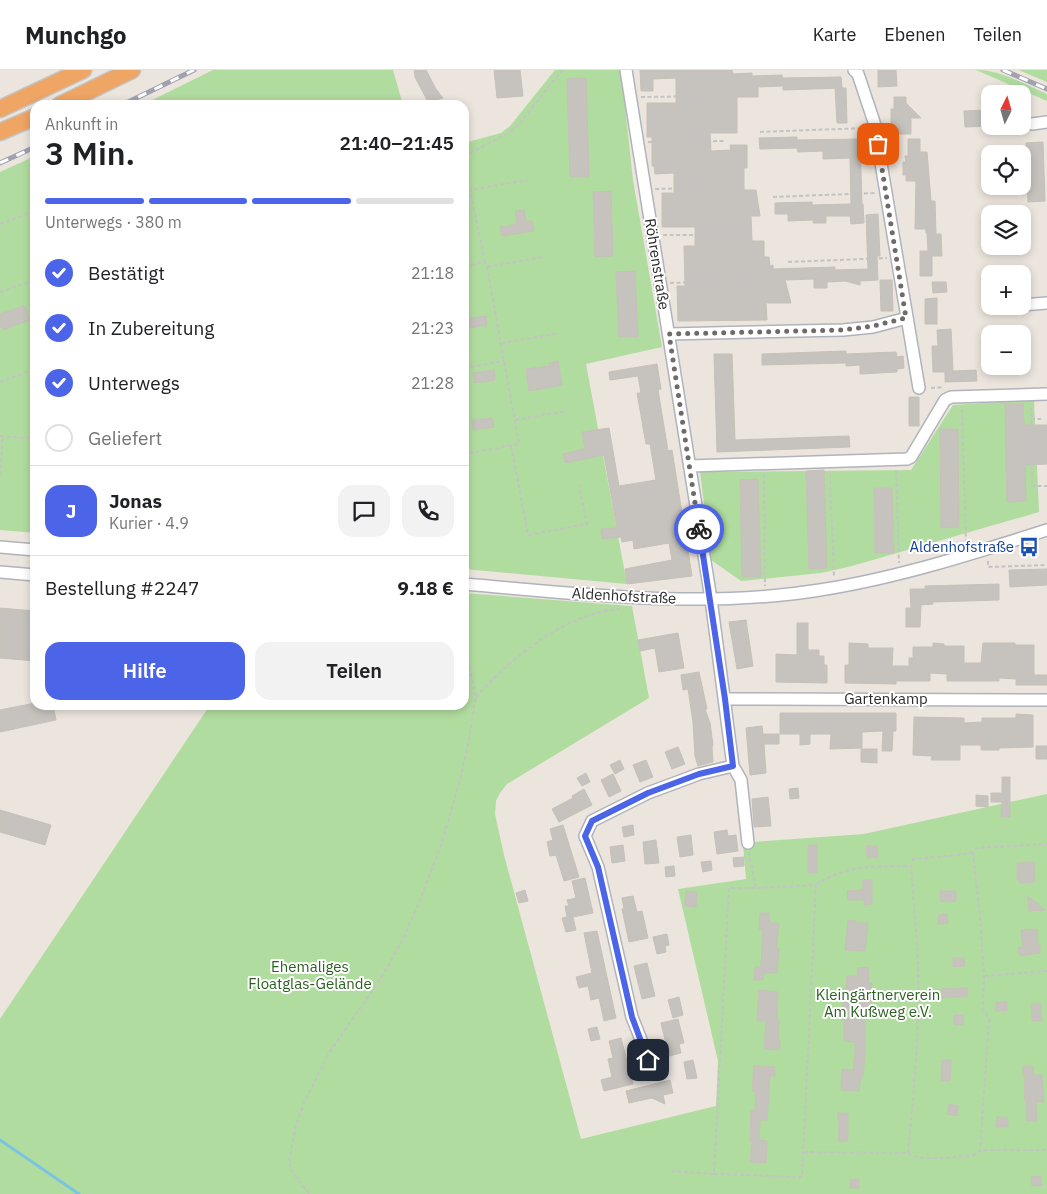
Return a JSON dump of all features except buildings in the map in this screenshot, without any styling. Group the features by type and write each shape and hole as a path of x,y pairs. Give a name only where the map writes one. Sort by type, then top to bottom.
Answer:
{"highway":[{"path":"0,109 83,70"},
{"path":"70,100 132,70"},
{"path":"0,132 30,119"}],"street":[{"name":"Röhrenstraße","path":"626,70 690,466 725,699 733,766 742,780 748,843"},
{"path":"854,70 858,74 875,128 906,318 920,388"},
{"path":"1032,124 1047,122"},
{"path":"1031,304 1047,303"},
{"path":"669,334 843,330 873,326 906,318"},
{"path":"690,466 896,460 911,457 945,400 951,396 1047,394"},
{"name":"Aldenhofstraße","path":"469,584 639,599 710,599 766,596 834,587 899,573 1047,530"},
{"path":"0,547 30,550"},
{"path":"0,572 30,575"},
{"name":"Gartenkamp","path":"725,699 1047,700"},
{"path":"648,1060 632,1017 598,867 585,836 592,821 648,793 699,774 733,766"}],"path":[{"path":"469,153 508,133 519,124 560,73 565,70"},
{"path":"631,97 725,96"},
{"path":"760,132 875,128"},
{"path":"638,142 724,141"},
{"path":"469,453 519,444 470,190 527,180"},
{"path":"646,189 740,187"},
{"path":"773,197 886,192"},
{"path":"0,224 30,213"},
{"path":"653,235 752,235"},
{"path":"486,267 543,258"},
{"path":"788,262 896,258"},
{"path":"469,265 485,262"},
{"path":"660,283 760,280"},
{"path":"0,292 30,282"},
{"path":"501,343 556,334"},
{"path":"469,367 504,361"},
{"path":"0,382 30,371"},
{"path":"1030,394 1032,486 1047,486"},
{"path":"962,396 966,554"},
{"path":"515,420 567,411"},
{"path":"1031,419 1041,419"},
{"path":"0,475 1,436 30,439"},
{"path":"511,446 528,535 587,524 579,485"},
{"path":"1032,451 1043,450"},
{"path":"896,460 899,573"},
{"path":"829,462 834,587"},
{"path":"764,464 766,596"},
{"path":"988,548 988,567 1047,565"},
{"path":"476,697 504,668 529,647 554,632 595,614 615,609 633,608 639,599"},
{"path":"309,1194 291,1170 289,1162 296,1125 320,1067 393,958 418,905 441,845 467,750 476,697 469,666"},
{"path":"748,843 756,888"},
{"path":"908,1153 915,1082 918,1005 918,965 911,866 913,859 968,854 974,852 976,848 1047,844"},
{"path":"974,852 984,976 983,1009 989,1019 980,1151"},
{"path":"714,1174 729,888 816,885 829,876 853,868 911,866"},
{"path":"671,1171 802,1177 816,885"},
{"path":"984,976 1047,971"},
{"path":"804,1152 908,1153 913,1156 928,1158 974,1155 980,1151 1047,1150"}],"green space":[{"path":"213,70 393,70 402,100 152,100"},
{"path":"555,70 621,70 633,180 662,347 586,364 627,584 469,569 469,142 501,133 510,126"},
{"path":"976,70 994,72 1028,85 1010,85"},
{"path":"1019,70 1047,70 1047,82 1021,71"},
{"path":"1031,87 1047,94 1047,101 1031,94"},
{"path":"30,158 30,533 0,530 0,172"},
{"path":"1034,400 1039,512 852,566 821,573 741,581 711,560 700,472 911,470 953,405"},
{"name":"Ehemaliges Floatglas-Gelände","path":"469,593 632,606 649,698 507,784 496,801 495,814 504,855 581,1139 716,1106 718,1061 678,889 746,879 743,844 864,834 1047,794 1047,1194 0,1194 0,1019 207,710 469,710"}],"waterway":[{"path":"0,1140 79,1194"}],"railway":[{"path":"132,100 194,70"},
{"path":"1003,70 1047,89"},
{"path":"0,163 30,149"}],"way so far":[{"path":"699,529 669,334 843,330 873,326 906,318 878,144"}],"place":[{"name":"Aldenhofstraße","path":"1029,547"}],"route":[{"path":"648,1060 632,1017 598,867 585,836 592,821 648,793 699,774 733,766 725,699 699,529"}],"park label":[{"name":"Kleingärtnerverein Am Kußweg e.V.","path":"878,1004"}]}
